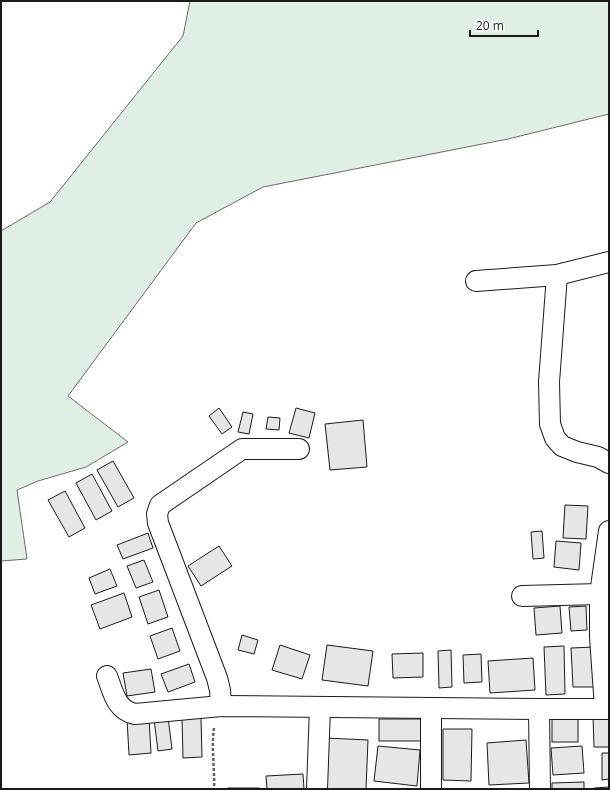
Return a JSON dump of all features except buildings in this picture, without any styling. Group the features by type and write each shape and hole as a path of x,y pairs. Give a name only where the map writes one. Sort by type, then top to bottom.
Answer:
{"street":[{"path":"476,281 557,275 609,262"},
{"path":"557,275 549,382 550,424 555,438 562,446 577,452 598,457 609,463"},
{"path":"221,706 220,690 217,678 158,523 157,514 160,505 242,449 299,449"},
{"path":"107,676 119,706 127,712 135,714 221,706 539,709 607,708 600,636 600,594 609,531"},
{"path":"522,596 600,594"},
{"path":"317,789 320,707"},
{"path":"431,708 431,789"},
{"path":"539,709 540,789"}],"path":[{"path":"214,789 215,778 212,737 214,724 221,706"}],"green space":[{"path":"190,1 609,1 609,114 508,139 263,187 196,223 68,396 128,442 86,467 38,481 17,490 27,559 1,561 1,231 50,202 183,36"}]}
